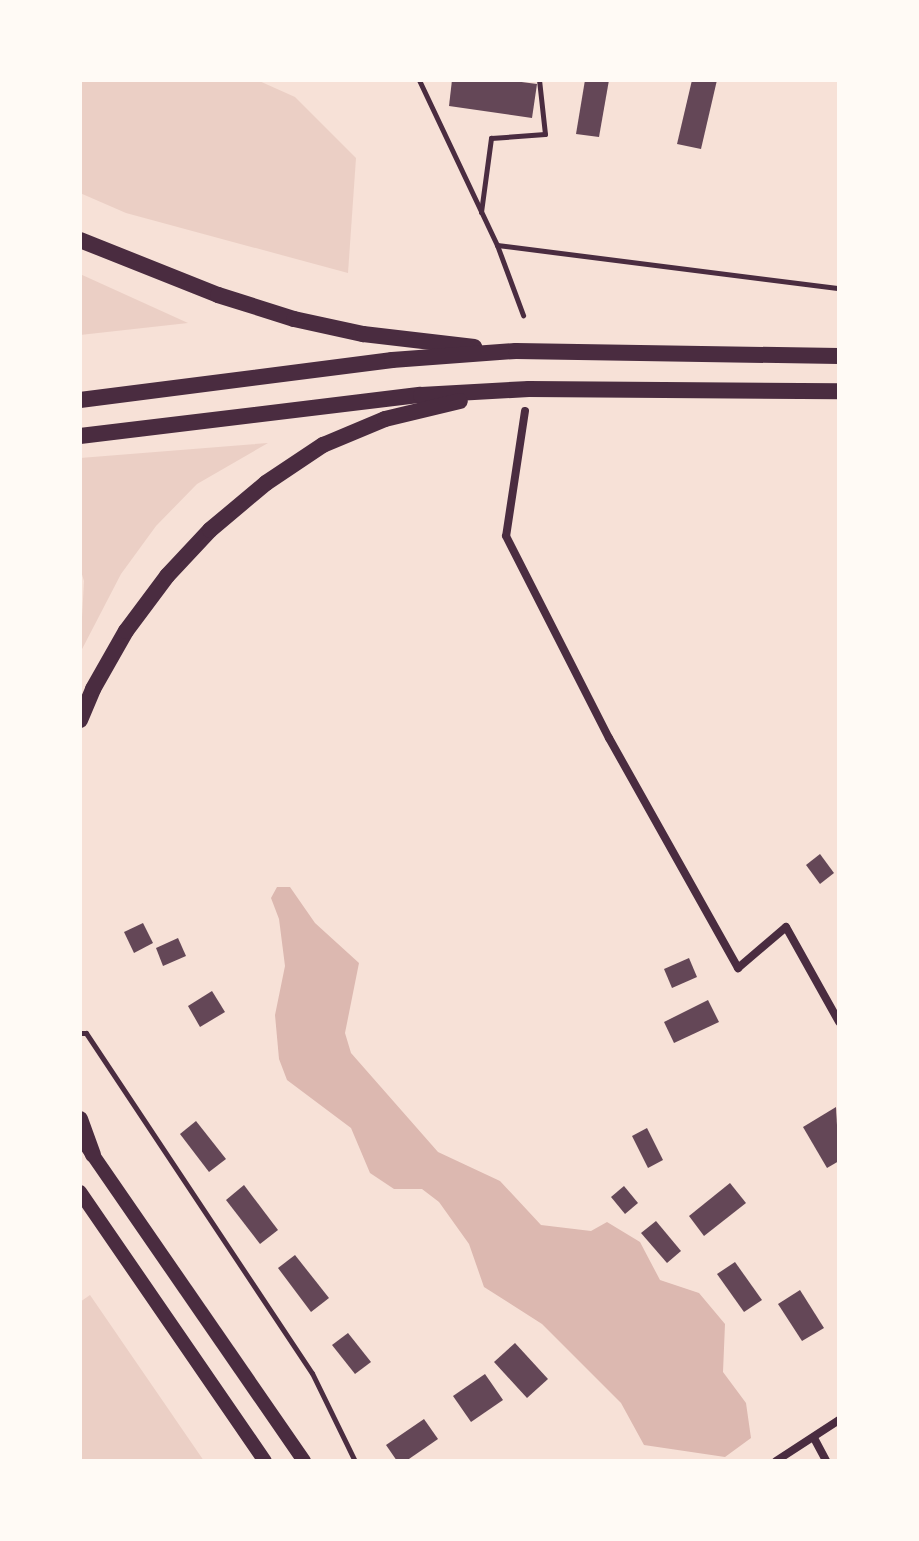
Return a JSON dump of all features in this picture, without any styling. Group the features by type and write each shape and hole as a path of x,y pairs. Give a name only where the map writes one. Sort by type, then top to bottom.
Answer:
{"highway":[{"path":"80,240 218,295 294,319 363,334 516,351"},
{"path":"80,400 392,360 516,351 839,356"},
{"path":"80,720 93,689 126,631 167,576 210,530 266,483 323,445 385,419 529,389"},
{"path":"80,436 329,404 529,389 839,391"},
{"path":"80,1119 93,1155"}],"main road":[{"path":"80,1136 304,1461"},
{"path":"80,1192 265,1461"}],"street":[{"path":"525,411 506,536 609,738 738,968 786,927 839,1022"},
{"path":"776,1461 839,1420"},
{"path":"814,1438 826,1461"}],"lane":[{"path":"419,80 497,245 523,315"},
{"path":"481,214 491,138 545,134 539,80"},
{"path":"497,245 839,288"},
{"path":"80,1033 86,1033 312,1373 355,1461"}],"shaded area":[{"path":"80,80 257,80 295,97 356,158 348,273 126,213 80,193"},
{"path":"80,274 188,323 80,335"},
{"path":"268,443 197,484 156,526 121,574 80,653 84,581 80,568 80,458"},
{"path":"277,887 290,887 315,923 359,963 345,1033 351,1053 438,1152 500,1181 541,1225 591,1231 607,1222 640,1242 660,1280 699,1293 725,1324 723,1372 746,1403 751,1438 725,1457 644,1445 621,1403 542,1324 484,1287 469,1244 439,1202 422,1189 394,1189 370,1173 351,1128 287,1080 279,1059 275,1015 285,966 279,919 271,898"},
{"path":"90,1295 204,1461 80,1461 80,1302"}],"building":[{"path":"452,80 507,80 537,84 532,118 449,106"},
{"path":"585,80 609,80 599,137 576,134"},
{"path":"692,80 717,80 701,149 677,144"},
{"path":"820,854 834,873 820,884 806,865"},
{"path":"143,923 153,943 134,953 124,932"},
{"path":"178,938 186,956 163,966 156,948"},
{"path":"689,958 697,977 672,988 664,969"},
{"path":"212,991 225,1012 200,1027 188,1006"},
{"path":"708,1000 719,1022 674,1043 664,1022"},
{"path":"836,1107 839,1161 827,1168 803,1127"},
{"path":"196,1121 226,1159 209,1172 180,1134"},
{"path":"647,1128 663,1160 648,1168 632,1136"},
{"path":"730,1183 746,1203 704,1236 689,1216"},
{"path":"244,1185 278,1230 260,1244 226,1200"},
{"path":"624,1186 638,1203 625,1214 611,1197"},
{"path":"656,1221 681,1251 667,1263 641,1233"},
{"path":"295,1255 329,1298 311,1312 278,1268"},
{"path":"735,1262 762,1300 744,1312 717,1274"},
{"path":"800,1290 824,1328 802,1341 778,1304"},
{"path":"348,1333 371,1362 355,1374 332,1345"},
{"path":"515,1343 548,1379 527,1398 494,1362"},
{"path":"485,1374 503,1400 471,1422 453,1396"},
{"path":"424,1419 438,1439 406,1461 397,1461 386,1445"}]}
